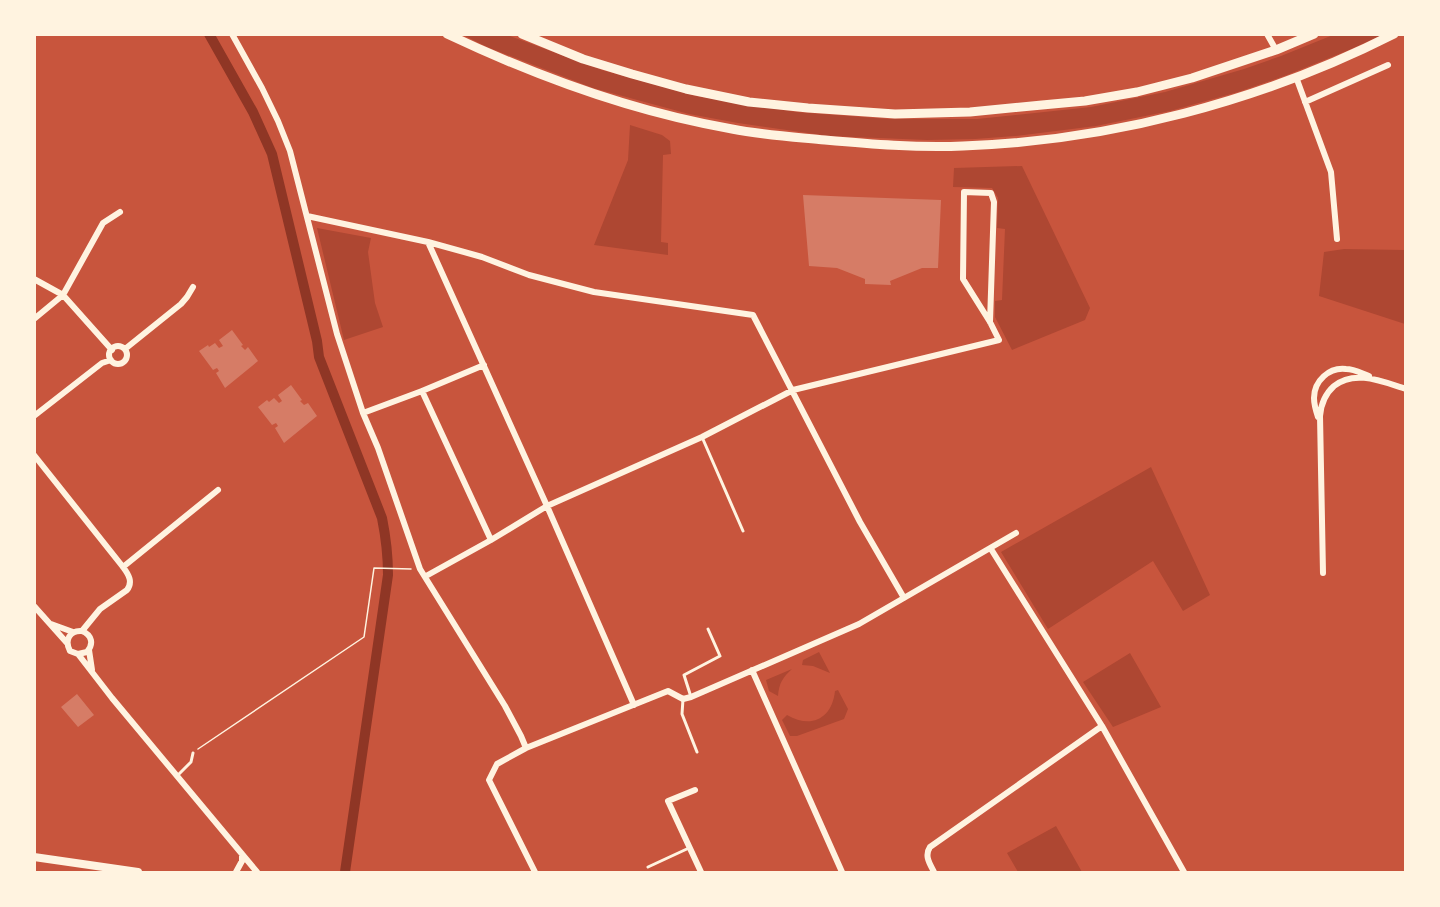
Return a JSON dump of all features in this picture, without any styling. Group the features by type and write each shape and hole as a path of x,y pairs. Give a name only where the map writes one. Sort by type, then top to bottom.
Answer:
{"main road":[{"path":"447,34 552,80 616,101 732,129 860,143 963,146 1032,141 1078,134 1128,126 1210,107 1296,77 1365,49 1394,34"},
{"path":"522,34 583,59 686,89 749,102 895,114 970,112 1085,101 1137,92 1192,78 1276,50 1314,34"},
{"path":"34,857 138,873"}],"street":[{"path":"232,34 262,88 290,151 336,333 420,569 505,706 525,748"},
{"path":"1267,34 1276,50"},
{"path":"1305,102 1388,65"},
{"path":"1296,77 1331,172 1337,239"},
{"path":"426,576 547,506 702,437 793,390 999,340 963,279 964,192 991,193 994,202 990,322"},
{"path":"34,319 63,295 104,223 120,212"},
{"path":"306,216 428,242 482,257 530,275 594,292 753,315 860,522 904,598"},
{"path":"428,242 634,705"},
{"path":"34,279 63,295 112,350"},
{"path":"125,349 181,304 193,287"},
{"path":"112,350 120,347 125,349"},
{"path":"34,416 102,363 111,360 116,363 124,362 127,357 125,349"},
{"path":"111,360 112,350"},
{"path":"363,413 484,365"},
{"path":"1320,428 1314,395 1325,375 1335,370 1358,371 1406,389"},
{"path":"1323,573 1320,428 1322,404 1333,387 1341,382 1354,378 1377,380"},
{"path":"422,391 491,540"},
{"path":"34,455 129,577 129,588 100,609 82,631"},
{"path":"123,567 218,490"},
{"path":"535,873 489,780 497,764 525,748 668,691 687,698 859,624 1016,534"},
{"path":"991,549 1102,726 1184,873"},
{"path":"34,606 67,643 70,651 78,654 84,654 92,643 89,635 90,621"},
{"path":"50,623 73,632 82,631 89,635"},
{"path":"67,643 73,632"},
{"path":"89,650 92,671"},
{"path":"78,654 257,873"},
{"path":"752,670 843,873"},
{"path":"934,873 928,859 930,848 1102,726"},
{"path":"694,790 668,801 701,873"},
{"path":"236,873 242,861 242,854"}],"lane":[{"path":"702,437 743,531"},
{"path":"697,752 682,714 687,698 684,675 720,656 708,629"},
{"path":"176,776 191,762 193,753"},
{"path":"648,867 690,848"}],"path":[{"path":"193,753 364,638 374,568 420,569"}],"shaded area":[{"path":"463,35 507,35 602,70 696,96 796,112 889,119 977,119 1091,107 1165,92 1244,69 1333,35 1382,35 1287,75 1238,92 1170,111 1096,126 1015,136 927,140 829,136 689,114 593,88 487,47"},
{"path":"630,125 662,135 670,141 671,154 663,155 661,242 668,243 668,255 594,245 628,160"},
{"path":"1022,166 1090,308 1085,320 1012,350 995,317 995,301 1002,300 1005,229 997,228 998,198 992,188 953,187 954,168"},
{"path":"317,228 371,238 368,252 375,303 383,327 344,340"},
{"path":"1344,249 1405,250 1405,324 1319,296 1324,252"},
{"path":"1151,467 1210,595 1183,611 1153,561 1048,629 1001,552"},
{"path":"819,652 830,673 813,666 802,665 803,660"},
{"path":"1130,653 1161,707 1113,727 1083,682"},
{"path":"792,669 782,681 778,696 769,691 766,680"},
{"path":"838,690 848,709 844,719 797,736 790,736 782,720 787,715 804,721 819,719 830,709 835,691"},
{"path":"1056,826 1082,872 1018,872 1007,853"}],"building":[{"path":"803,195 941,200 938,268 922,268 890,281 891,285 865,284 865,279 837,268 809,266"},
{"path":"232,330 243,345 241,346 245,350 248,347 258,361 225,388 216,373 219,371 217,368 213,370 199,351 215,343 219,348 223,346 219,340"},
{"path":"291,385 302,400 300,401 304,405 308,403 317,416 284,443 275,428 278,426 276,423 272,425 258,407 274,398 279,403 282,401 278,395"},
{"path":"77,694 94,715 78,727 61,707"}],"waterway":[{"path":"209,34 253,112 272,154 319,357 382,518 385,533 388,575 345,872"}]}
